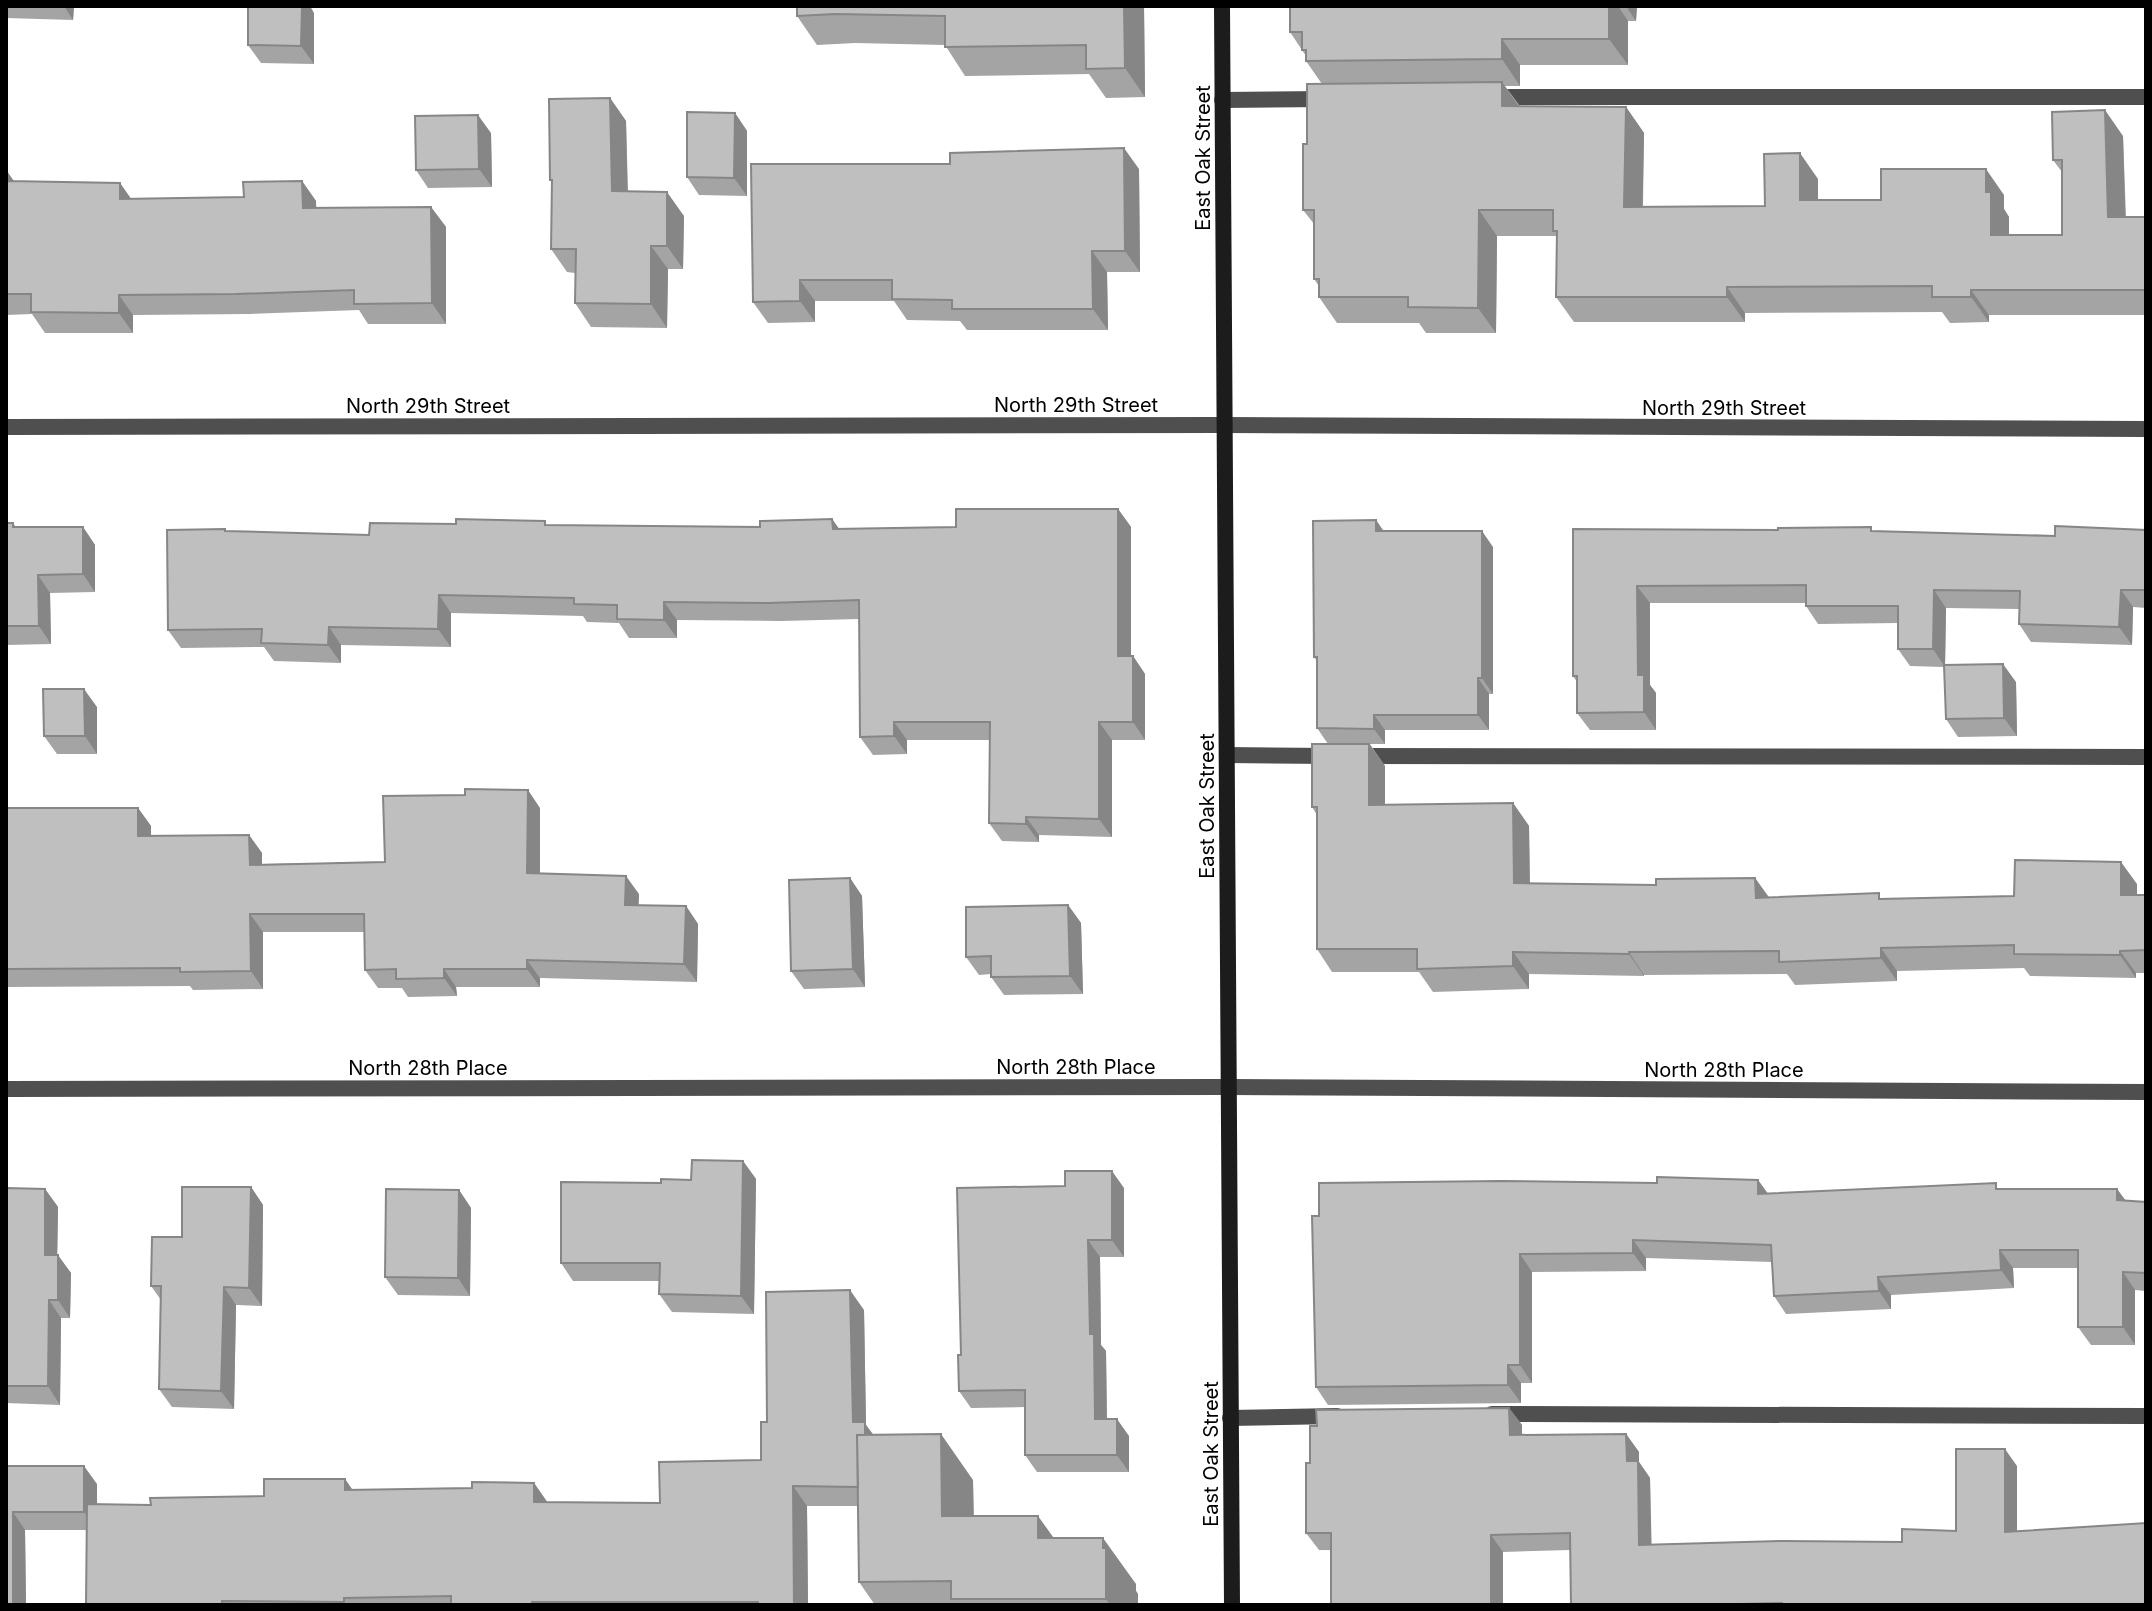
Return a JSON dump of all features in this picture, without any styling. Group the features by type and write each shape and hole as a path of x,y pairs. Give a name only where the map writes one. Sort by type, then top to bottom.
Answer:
{"street":[{"name":"East Oak Street","path":"1222,6 1232,1605"},
{"path":"1472,97 2146,97"},
{"path":"1222,100 1347,99"},
{"name":"North 29th Street","path":"6,427 1225,425 2146,429"},
{"path":"1227,755 2146,757"},
{"name":"North 28th Place","path":"6,1089 1228,1087 2146,1092"},
{"path":"1470,1414 2146,1416"},
{"path":"1230,1418 1351,1416"}],"building":[{"path":"248,6 302,6 301,46 248,45"},
{"path":"797,6 1124,6 1125,68 1086,69 1086,45 945,47 945,16 797,16"},
{"path":"1290,6 1609,6 1609,39 1502,39 1502,59 1306,61 1306,50 1302,50 1302,32 1290,32"},
{"path":"1502,82 1502,106 1626,107 1624,207 1765,206 1764,154 1800,153 1800,200 1881,200 1881,169 1986,169 1986,192 1991,192 1991,235 2062,235 2062,160 2053,160 2052,112 2105,110 2108,217 2146,217 2146,290 1971,290 1971,297 1932,297 1932,286 1727,287 1727,297 1556,297 1557,231 1553,231 1553,210 1479,210 1478,308 1408,307 1408,297 1319,297 1319,279 1314,279 1314,210 1303,210 1307,84"},
{"path":"610,98 612,191 667,192 667,246 651,246 651,304 575,303 576,249 551,249 549,99"},
{"path":"687,112 735,113 734,178 687,177"},
{"path":"478,115 479,169 416,170 415,116"},
{"path":"1124,148 1125,251 1092,251 1093,309 952,309 952,300 892,299 892,280 800,280 800,301 753,302 751,164 950,164 950,153"},
{"path":"6,171 7,181 120,183 120,199 244,197 243,182 302,181 303,208 431,207 432,303 354,304 354,290 119,295 119,313 31,312 31,294 6,294"},
{"path":"956,509 1118,509 1118,656 1133,656 1133,722 1099,722 1099,819 1026,817 1026,824 989,823 990,722 894,722 894,736 860,737 859,600 664,602 664,620 617,619 617,605 574,604 574,598 439,595 438,629 329,627 328,645 261,643 262,629 168,630 167,530 225,529 369,535 370,523 456,524 456,519 545,521 545,525 760,527 760,521 832,519 833,529 956,527"},
{"path":"1376,520 1376,531 1482,531 1482,678 1478,678 1478,715 1374,715 1374,729 1317,728 1313,521"},
{"path":"6,523 13,523 13,527 83,527 83,574 38,575 39,626 6,626"},
{"path":"2055,526 2146,530 2146,590 2121,590 2119,627 2019,624 2020,591 1934,590 1933,649 1898,649 1898,606 1806,606 1806,585 1637,586 1638,675 1644,675 1644,712 1577,713 1577,676 1573,676 1573,529 1871,527 1871,531 2055,536"},
{"path":"2003,664 2004,718 1946,719 1944,665"},
{"path":"43,689 84,689 85,736 44,736"},
{"path":"1312,744 1369,744 1369,805 1513,803 1514,883 1656,885 1656,879 1755,878 1756,898 1879,893 1879,899 2014,896 2015,860 2121,862 2121,895 2146,895 2146,950 2120,951 2120,955 2014,954 2014,945 1881,948 1881,958 1779,962 1779,951 1629,954 1513,952 1513,966 1417,969 1417,949 1317,949 1317,807 1312,807"},
{"path":"465,789 528,790 527,873 626,876 625,905 686,906 684,964 527,960 527,969 444,969 444,978 396,979 396,969 365,970 364,914 250,914 251,971 180,972 180,968 6,969 6,808 138,808 138,836 249,835 250,865 385,862 383,796 465,795"},
{"path":"850,878 853,969 791,971 789,880"},
{"path":"1068,905 1070,976 991,977 991,956 966,957 966,907"},
{"path":"692,1160 743,1161 741,1296 659,1294 660,1263 561,1263 561,1182 661,1183 661,1179 691,1180"},
{"path":"1065,1171 1112,1171 1112,1240 1088,1240 1095,1419 1117,1419 1117,1455 1025,1455 1025,1390 959,1391 957,1188 1065,1186"},
{"path":"1657,1177 1758,1180 1758,1194 1996,1183 1996,1189 2117,1189 2117,1200 2146,1202 2146,1273 2123,1272 2123,1327 2078,1327 2078,1250 2000,1250 2001,1270 1878,1277 1879,1291 1774,1296 1771,1245 1633,1240 1633,1253 1520,1254 1520,1365 1508,1365 1508,1385 1316,1387 1312,1216 1319,1216 1319,1183 1657,1183"},
{"path":"182,1187 251,1187 249,1288 224,1287 221,1391 159,1389 161,1286 151,1286 152,1237 182,1237"},
{"path":"6,1188 45,1189 45,1255 58,1255 58,1300 49,1300 48,1386 6,1386"},
{"path":"386,1189 459,1190 458,1278 385,1277"},
{"path":"850,1290 853,1422 865,1422 865,1435 857,1435 858,1487 793,1486 794,1605 758,1605 758,1602 532,1602 532,1605 451,1605 451,1596 344,1598 344,1602 222,1601 222,1605 86,1605 87,1504 151,1505 150,1498 264,1496 264,1479 345,1479 345,1490 472,1488 472,1482 534,1483 534,1502 660,1503 659,1462 761,1460 761,1422 767,1422 766,1292"},
{"path":"1509,1408 1510,1435 1626,1434 1627,1461 1638,1461 1639,1545 1902,1542 1902,1529 1956,1531 1956,1449 2005,1449 2005,1532 2146,1523 2146,1605 1571,1605 1570,1533 1491,1535 1491,1605 1331,1605 1331,1533 1306,1533 1306,1463 1310,1463 1310,1426 1317,1426 1316,1410"},
{"path":"941,1434 942,1516 1038,1516 1038,1538 1103,1538 1103,1548 1106,1548 1106,1599 951,1599 951,1581 859,1582 857,1435"},
{"path":"6,1466 84,1466 84,1512 13,1512 13,1605 6,1605"}]}
